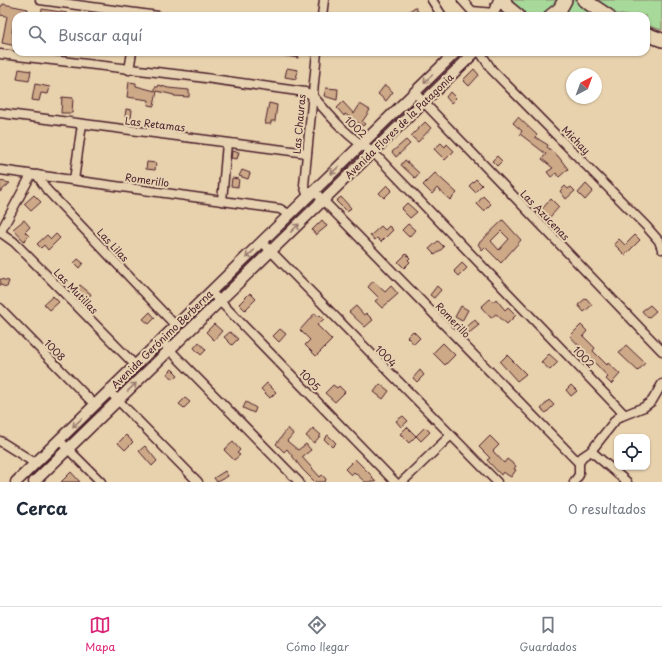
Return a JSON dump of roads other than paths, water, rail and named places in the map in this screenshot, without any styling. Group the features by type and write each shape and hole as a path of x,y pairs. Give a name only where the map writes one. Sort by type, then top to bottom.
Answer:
{"main road":[{"path":"504,0 507,7 513,12"},
{"path":"556,12 565,0"},
{"path":"584,0 602,12"},
{"path":"650,30 662,34"},
{"path":"650,36 662,40"}],"street":[{"path":"40,0 118,12"},
{"path":"322,12 324,0"},
{"path":"432,0 440,12"},
{"path":"462,0 472,11 479,12"},
{"path":"494,12 499,0"},
{"path":"0,54 12,55"},
{"path":"16,56 305,92 312,95"},
{"path":"129,70 131,56"},
{"name":"Las Chauras","path":"311,194 304,186 317,56"},
{"name":"Avenida Flores de la Patagonia","path":"311,194 452,56"},
{"name":"Avenida Flores de la Patagonia","path":"323,200 471,56"},
{"name":"Michay","path":"483,56 492,70 646,226 661,245"},
{"name":"Las Azucenas","path":"414,92 662,351"},
{"name":"1002","path":"312,95 347,134 373,152 624,414"},
{"name":"Las Retamas","path":"0,113 307,153"},
{"path":"74,180 82,124"},
{"path":"222,201 227,143"},
{"name":"Romerillo","path":"0,170 280,209 290,215"},
{"path":"0,232 34,175"},
{"name":"Las Lilas","path":"34,175 176,326"},
{"name":"Romerillo","path":"311,194 323,200 579,463"},
{"name":"Avenida Gerónimo Berberna","path":"16,482 311,194"},
{"name":"Avenida Gerónimo Berberna","path":"34,482 323,200"},
{"name":"Las Mutillas","path":"0,232 14,242 135,366"},
{"name":"1004","path":"262,242 450,436 497,482"},
{"name":"1005","path":"211,292 395,482"},
{"name":"1008","path":"0,308 94,405"},
{"path":"161,341 299,482"},
{"path":"574,482 579,475 579,463 582,457 591,451 616,418 644,407 652,402 662,384"},
{"path":"109,390 198,482"},
{"path":"402,482 450,436"},
{"path":"59,440 101,482"},
{"path":"0,441 35,463"},
{"path":"591,451 627,482"}]}
